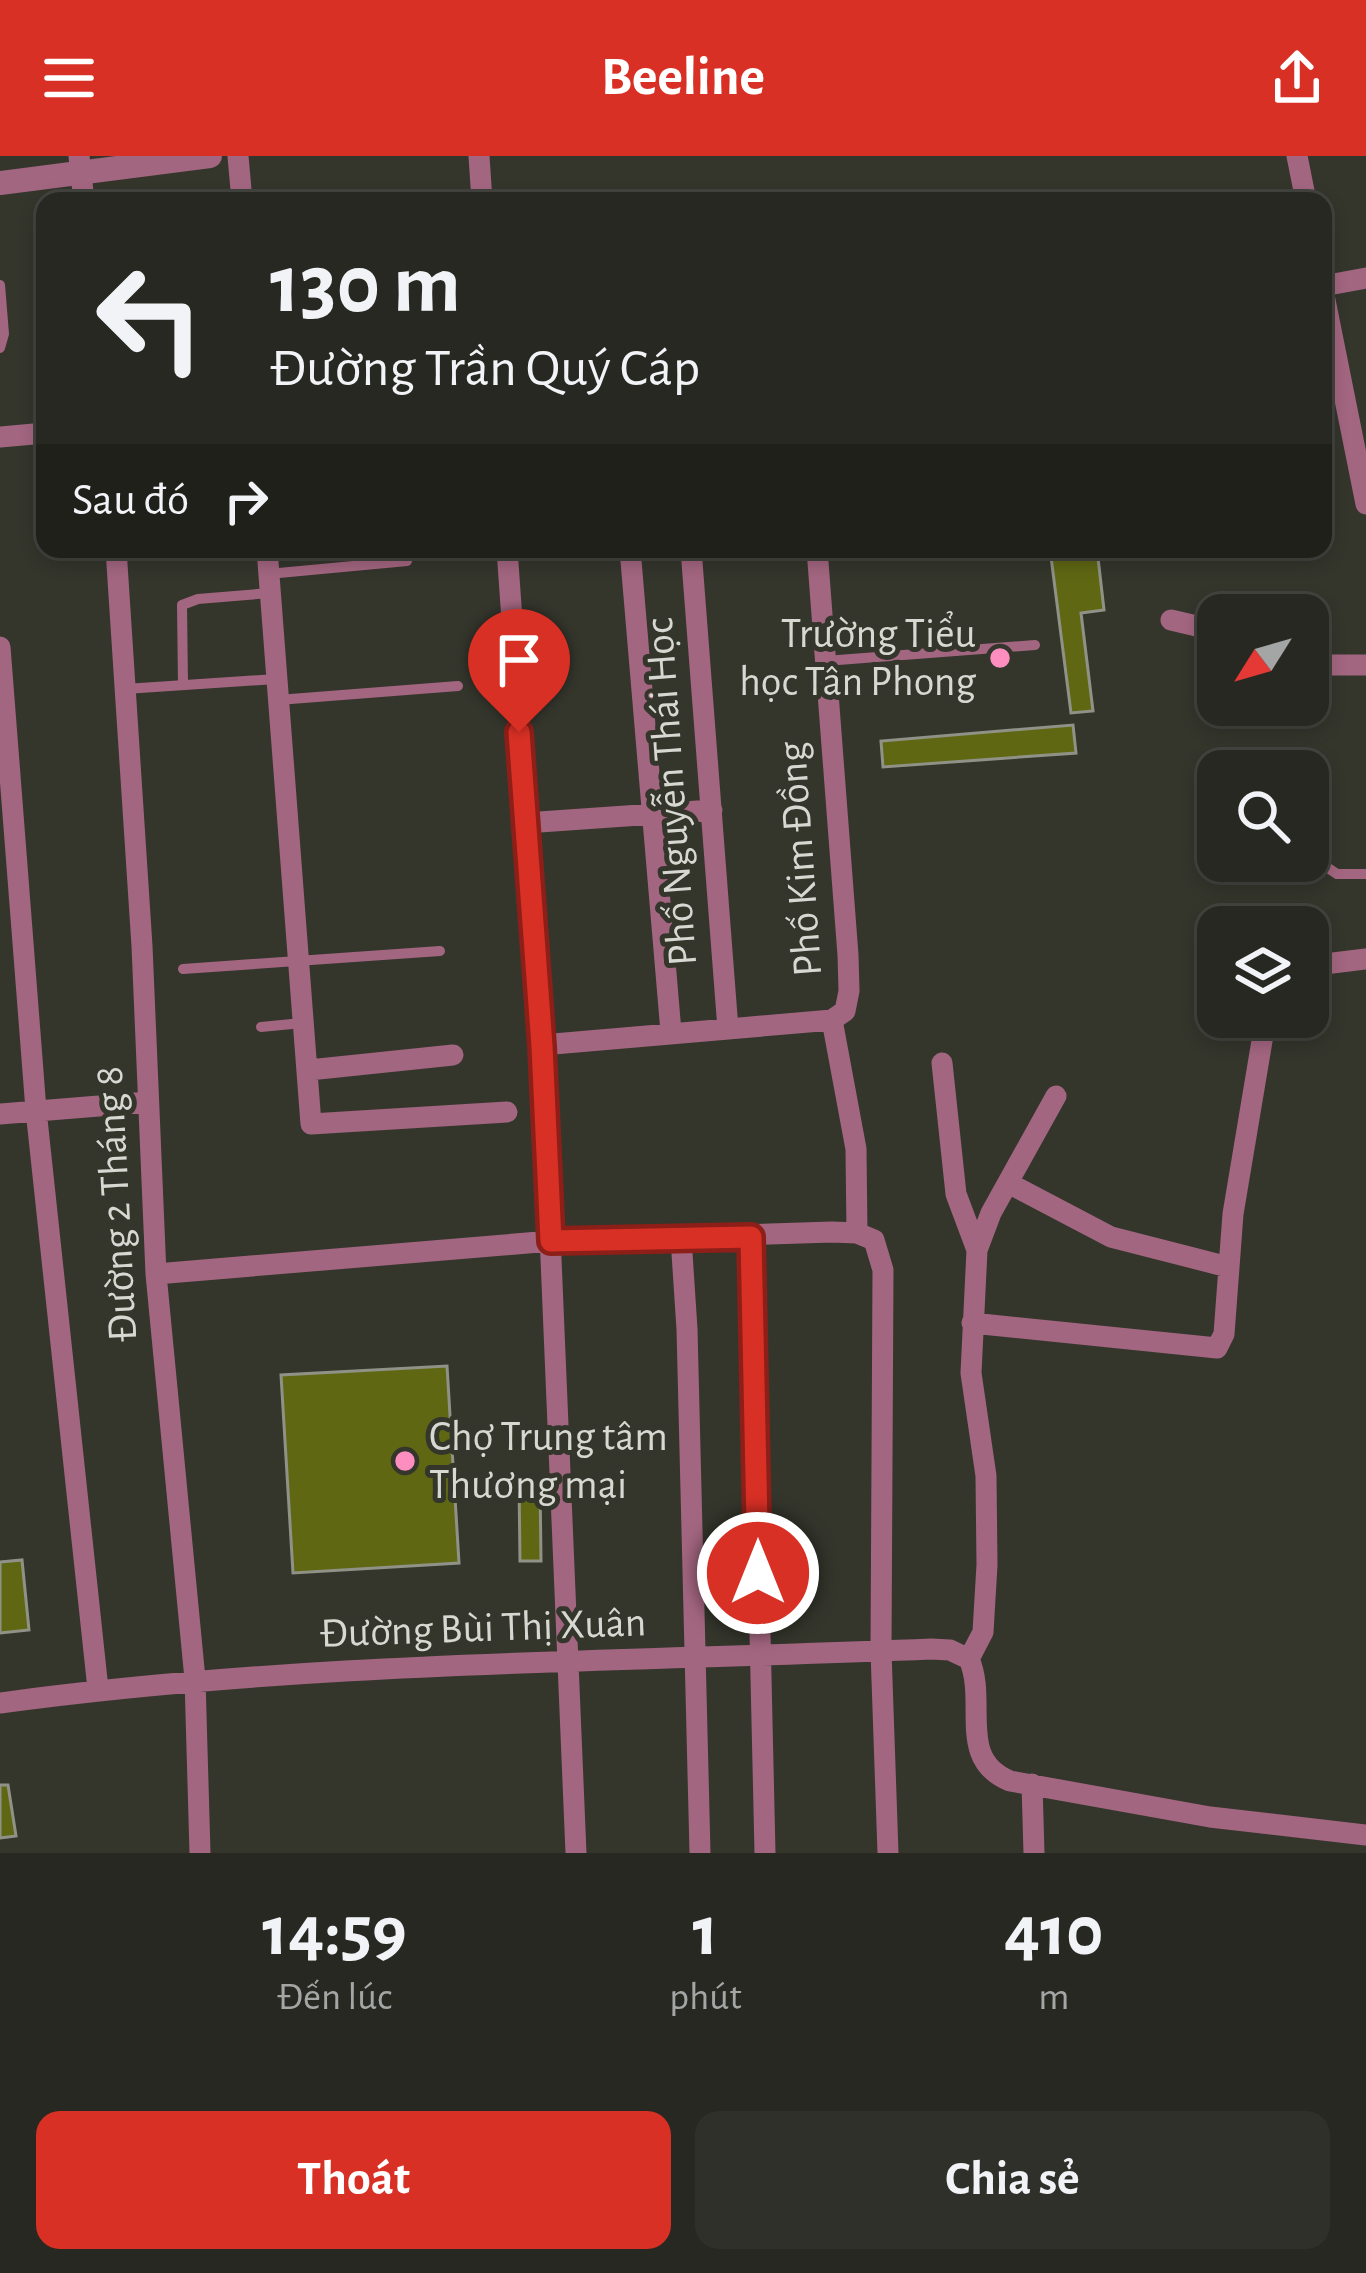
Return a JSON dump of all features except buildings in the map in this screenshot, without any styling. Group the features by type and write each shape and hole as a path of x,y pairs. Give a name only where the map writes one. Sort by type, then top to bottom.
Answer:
{"street":[{"path":"0,183 80,164 210,156"},
{"path":"238,156 241,192"},
{"path":"479,156 481,192"},
{"path":"1297,156 1304,192"},
{"path":"1332,286 1366,278"},
{"path":"1332,333 1366,504"},
{"path":"0,437 36,434"},
{"name":"Đường 2 Tháng 8","path":"117,558 156,1274 195,1679 200,1853"},
{"path":"268,558 311,1124 507,1112"},
{"path":"508,558 542,1046 576,1853"},
{"name":"Phố Nguyễn Thái Học","path":"631,558 671,1032"},
{"name":"Phố Nguyễn Thái Học","path":"693,558 728,1029"},
{"name":"Phố Kim Đồng","path":"818,558 848,955 849,991 836,1018 866,1236 883,1270 880,1651 888,1853"},
{"path":"1171,620 1197,626"},
{"path":"0,647 36,1110 98,1689"},
{"path":"1329,664 1366,664"},
{"path":"525,823 712,810"},
{"path":"1329,963 1366,959"},
{"path":"542,1046 836,1018"},
{"path":"972,1323 1217,1348 1224,1334 1228,1267 1263,1038"},
{"path":"309,1070 453,1055"},
{"path":"942,1063 956,1194 977,1250"},
{"path":"1056,1096 982,1232 977,1250 971,1372 988,1505 985,1618 969,1659 981,1759 998,1776 1032,1784 1210,1817 1366,1835"},
{"path":"0,1114 148,1102"},
{"path":"1008,1183 1111,1237 1228,1267"},
{"path":"156,1274 551,1241 866,1236"},
{"path":"751,1237 765,1853"},
{"path":"681,1238 688,1329 700,1853"},
{"name":"Đường Bùi Thị Xuân","path":"0,1703 195,1679 880,1651 950,1650 969,1659"},
{"path":"1032,1784 1034,1853"}],"lane":[{"path":"0,285 4,334 0,348"},
{"path":"183,684 182,604 407,561"},
{"path":"825,661 1035,645"},
{"path":"125,689 183,684 277,689 458,686"},
{"path":"1329,869 1337,874 1366,874"},
{"path":"183,969 440,952"},
{"path":"260,1027 305,1023"}],"place":[{"name":"Trường Tiểu học Tân Phong","path":"1000,658"},
{"name":"Chợ Trung tâm Thương mại","path":"405,1461"}],"route":[{"path":"519,732 551,1241 751,1237 758,1573"}]}
